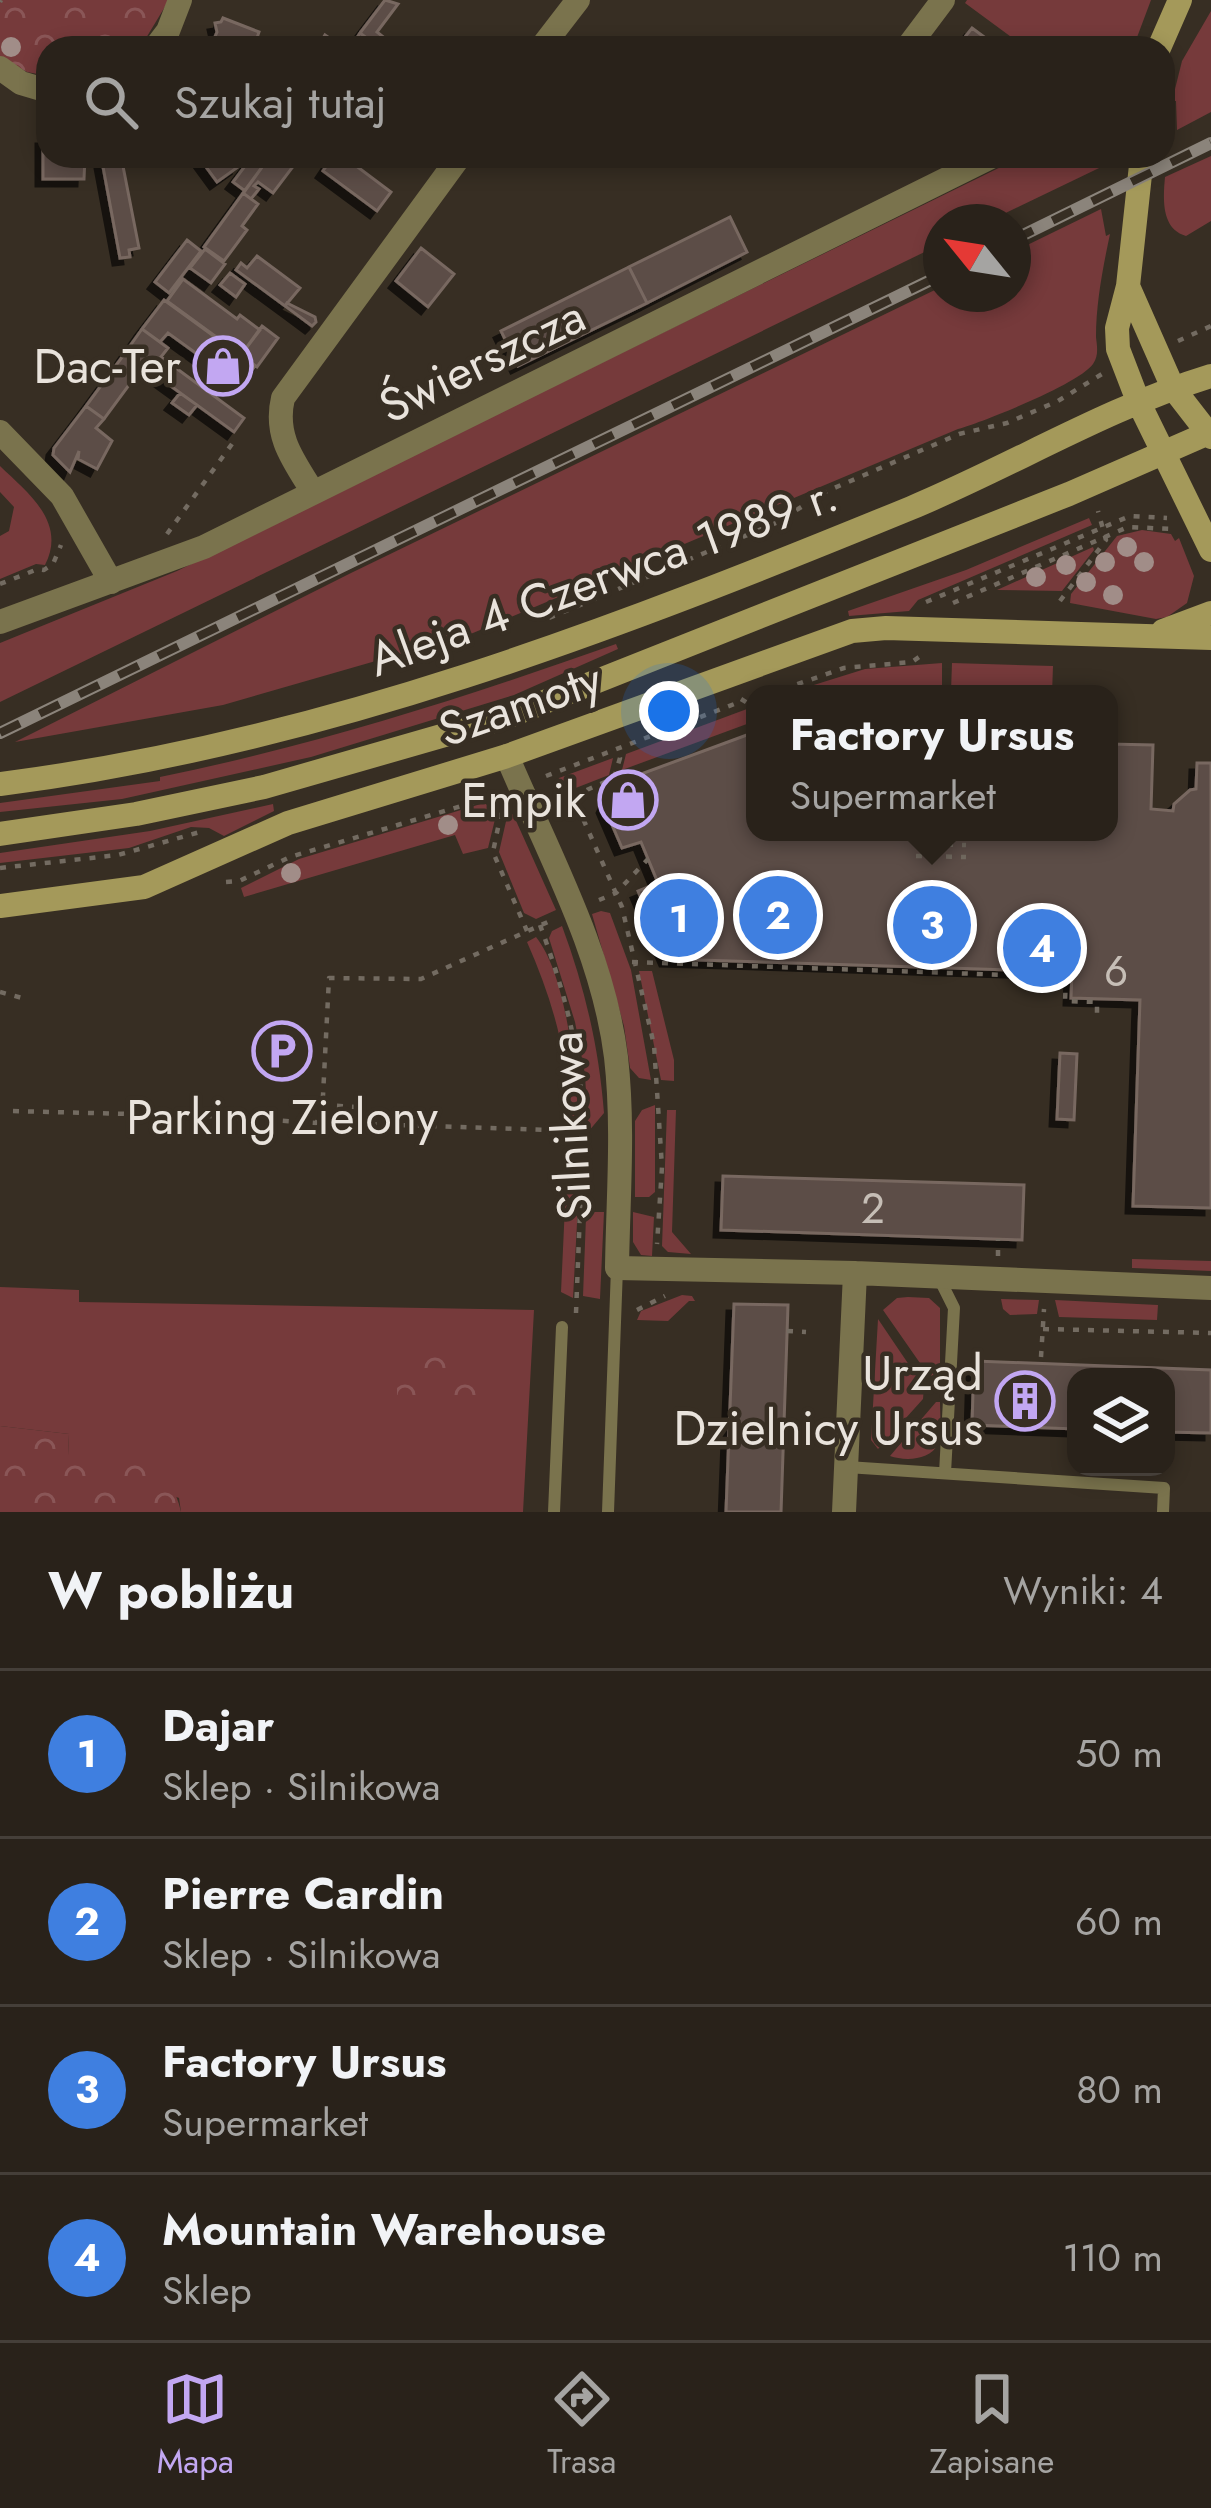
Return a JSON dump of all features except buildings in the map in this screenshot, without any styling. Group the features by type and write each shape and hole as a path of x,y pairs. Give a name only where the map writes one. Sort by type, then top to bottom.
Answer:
{"main road":[{"path":"1164,36 1180,0"},
{"path":"1140,168 1118,349 1138,401 1211,550"},
{"path":"1128,286 1173,388 1210,434"},
{"name":"Aleja 4 Czerwca 1989 r.","path":"0,784 84,774 267,736 529,658 928,501 1138,401 1211,376"},
{"name":"Aleja 4 Czerwca 1989 r.","path":"0,834 136,814 264,787 505,718 1210,434"},
{"path":"1205,624 1211,596"},
{"name":"Szamoty","path":"0,907 144,887 288,823 507,756 819,640 852,632 886,628 1148,636 1205,624"}],"street":[{"path":"164,36 180,0"},
{"path":"551,36 578,0"},
{"path":"916,36 943,0"},
{"path":"0,68 36,87"},
{"path":"313,491 284,443 278,422 284,398 451,168"},
{"name":"Świerszcza","path":"0,622 204,547 967,168"},
{"path":"0,432 62,496 111,582"},
{"name":"Silnikowa","path":"507,756 594,962 616,1056 620,1150 616,1268"},
{"path":"616,1268 1211,1288"},
{"path":"844,1512 855,1273"}],"lane":[{"name":"Silnikowa","path":"608,1512 616,1268"},
{"path":"939,1278 954,1308 945,1474"},
{"path":"554,1512 562,1328"},
{"path":"846,1467 1164,1488 1163,1512"}],"path":[{"path":"1171,344 1211,326"},
{"path":"534,624 776,523 825,492 959,434 1007,423 1058,401 1106,370"},
{"path":"161,542 238,436"},
{"path":"1117,502 1124,518"},
{"path":"1060,601 1106,541 1097,511"},
{"path":"919,607 1124,518 1169,518"},
{"path":"947,606 1105,536 1139,525 1178,530"},
{"path":"0,584 52,564 59,554 60,532"},
{"path":"795,685 844,668 912,662 916,654"},
{"path":"769,685 800,673"},
{"path":"534,780 728,709 746,697"},
{"path":"573,796 614,778 620,758 614,740"},
{"path":"218,877 235,882 290,856 485,799 501,807 512,806"},
{"path":"501,807 493,851 527,931"},
{"path":"0,868 118,855 189,832 208,832"},
{"path":"917,844 966,845"},
{"path":"916,856 966,857"},
{"path":"589,905 616,893 648,860"},
{"path":"14,1111 316,1124 322,1105 328,978 421,979 558,917"},
{"path":"322,1105 358,1107 365,1124 582,1134 573,1036 540,925"},
{"path":"632,962 1066,977 1065,1000 1097,1002 1097,1013"},
{"path":"0,992 22,998"},
{"path":"582,1160 577,1306 589,1307"},
{"path":"998,1239 998,1256"},
{"path":"638,1310 671,1293 671,1286"},
{"path":"1041,1357 1045,1300"},
{"path":"1043,1329 1211,1333"},
{"path":"787,1331 806,1332"}],"green space":[{"path":"0,0 169,0 147,36 36,36 36,74 0,57"},
{"path":"1151,0 1138,36 1010,36 965,3"},
{"path":"1211,11 1211,112 1177,130 1175,89 1182,61"},
{"path":"1211,156 1211,221 1186,236 1168,220 1165,177"},
{"path":"999,168 1099,168 1024,204 925,204"},
{"path":"923,205 923,253 0,702 0,643 177,571"},
{"path":"1101,209 1106,236 1110,234 1096,324 1096,358 1084,372 1051,392 473,633 223,705 15,742 923,296 923,312 1031,312 1031,243"},
{"path":"0,466 41,510 48,522 51,550 45,565 36,564 0,579 0,536 9,531 14,507 0,492"},
{"path":"1089,518 1092,525 918,600 909,611 849,616 848,611 966,570"},
{"path":"1142,530 1171,534 1175,541 1179,538 1194,576 1187,603 1156,619 1070,603 1071,594 1117,536"},
{"path":"1093,547 1062,591 997,590"},
{"path":"616,644 618,649 514,695 311,757 122,799 0,812 0,803 160,781 160,777 334,735"},
{"path":"942,663 942,685 814,685 865,669"},
{"path":"952,663 1053,666 1052,685 951,685"},
{"path":"746,709 746,724 622,770 626,754"},
{"path":"613,758 609,775 568,791 555,789 559,778"},
{"path":"484,803 497,811 488,848 463,854 455,835 244,897 241,888 299,859"},
{"path":"273,804 274,811 224,836 209,828 191,827 129,848 0,863 0,853 150,831"},
{"path":"513,814 556,910 536,919 524,913 499,852 507,817"},
{"path":"610,913 631,970 651,1080 639,1078 630,1068 624,1026 592,914"},
{"path":"562,926 590,1018 602,1089 604,1113 588,1132 585,1074 575,1022 549,938"},
{"path":"536,937 547,954 562,1000 579,1125 568,1127 567,1079 558,1032 527,942"},
{"path":"639,971 652,971 674,1060 674,1081 661,1080"},
{"path":"655,1105 655,1192 635,1197 635,1121 642,1110"},
{"path":"667,1110 676,1110 672,1232 691,1254 668,1252 662,1246"},
{"path":"567,1162 580,1167 573,1298 561,1292"},
{"path":"590,1212 604,1212 600,1299 583,1296"},
{"path":"633,1212 654,1217 652,1256 641,1255 633,1242"},
{"path":"1132,1259 1211,1261 1211,1271 1132,1268"},
{"path":"0,1287 79,1290 79,1302 534,1310 523,1512 181,1512 179,1498 68,1455 69,1434 0,1426"},
{"path":"682,1295 695,1301 668,1321 637,1320 641,1311"},
{"path":"897,1298 929,1298 940,1308 940,1374 929,1376 883,1310"},
{"path":"1001,1299 1039,1300 1037,1314 1010,1315"},
{"path":"1055,1300 1158,1305 1157,1320 1059,1317"},
{"path":"878,1319 924,1387 923,1399 878,1449 871,1440"},
{"path":"397,1353 479,1355 478,1400 397,1398"},
{"path":"940,1402 940,1429 934,1450 916,1458 890,1456"},
{"path":"0,1426 69,1434 68,1455 104,1454 138,1461 166,1480 181,1512 0,1512"}],"railway":[{"path":"1175,161 1211,143"},
{"path":"1031,231 1160,168"},
{"path":"0,733 923,284"}],"place":[{"name":"Dac-Ter","path":"223,366"},
{"name":"Empik","path":"628,800"},
{"name":"Pierre Cardin","path":"778,915"},
{"name":"Dajar","path":"679,918"},
{"name":"Factory Ursus","path":"932,925"},
{"name":"Mountain Warehouse","path":"1042,948"},
{"name":"Parking Zielony","path":"282,1051"},
{"name":"Urząd Dzielnicy Ursus","path":"1025,1401"}]}
